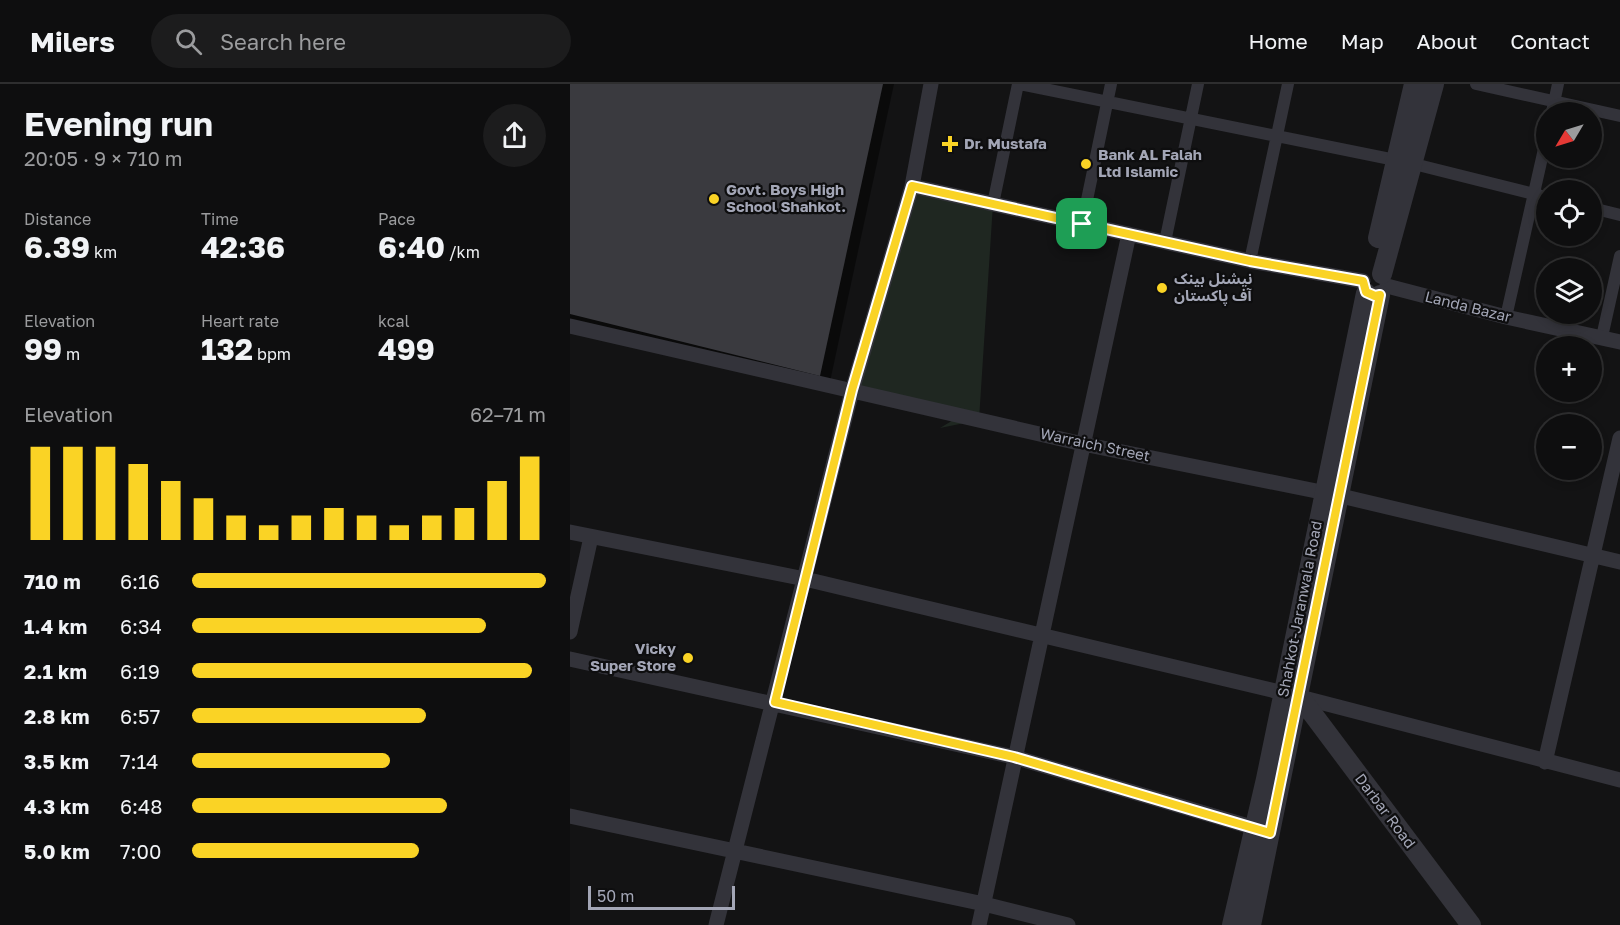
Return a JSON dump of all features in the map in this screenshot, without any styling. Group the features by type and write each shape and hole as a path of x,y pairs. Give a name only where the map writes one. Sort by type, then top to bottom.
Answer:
{"street":[{"path":"716,925 775,702 852,390 912,186 931,84"},
{"path":"993,204 1019,84 1403,162 1536,195"},
{"path":"1082,224 1111,84"},
{"path":"1165,242 1198,84"},
{"path":"1250,261 1288,84"},
{"name":"Shahkot-Jaranwala Road","path":"1232,925 1262,830 1292,695 1375,284 1403,162 1414,84"},
{"name":"Shahkot-Jaranwala Road","path":"1403,162 1434,84"},
{"path":"1476,84 1537,102"},
{"path":"1555,102 1558,84"},
{"path":"1602,114 1620,116"},
{"name":"Landa Bazar","path":"912,186 1250,261 1375,284 1593,336"},
{"path":"1602,210 1620,215"},
{"path":"1506,317 1536,213"},
{"path":"979,925 1129,234"},
{"path":"1602,338 1620,256"},
{"name":"Warraich Street","path":"570,326 1083,444 1332,494 1620,562"},
{"name":"Landa Bazar","path":"1602,338 1620,342"},
{"path":"1545,762 1594,555 1616,477 1620,438"},
{"path":"570,532 805,579 1292,695 1620,780"},
{"path":"570,632 591,537"},
{"path":"570,659 775,702 1014,757 1262,830"},
{"name":"Darbar Road","path":"1292,695 1471,925"},
{"path":"570,816 984,904 1068,925"},
{"name":"Shahkot-Jaranwala Road","path":"1251,925 1262,830"}],"shaded area":[{"path":"912,186 993,204 979,420 940,428 960,416 852,391"}],"building":[{"name":"Govt. Boys High School Shahkot.","path":"570,84 883,84 820,376 570,314"}],"place":[{"name":"Dr. Mustafa","path":"950,144"},
{"name":"Bank AL Falah Ltd Islamic","path":"1086,164"},
{"name":"Govt. Boys High School Shahkot.","path":"714,199"},
{"name":"نیشنل بینک آف پاکستان","path":"1162,288"},
{"name":"Vicky Super Store","path":"688,658"}],"route":[{"path":"912,186 1082,224 1250,261 1363,281 1363,287 1370,296 1380,295 1300,697 1270,833 1014,757 775,702 852,390 912,186"}]}
